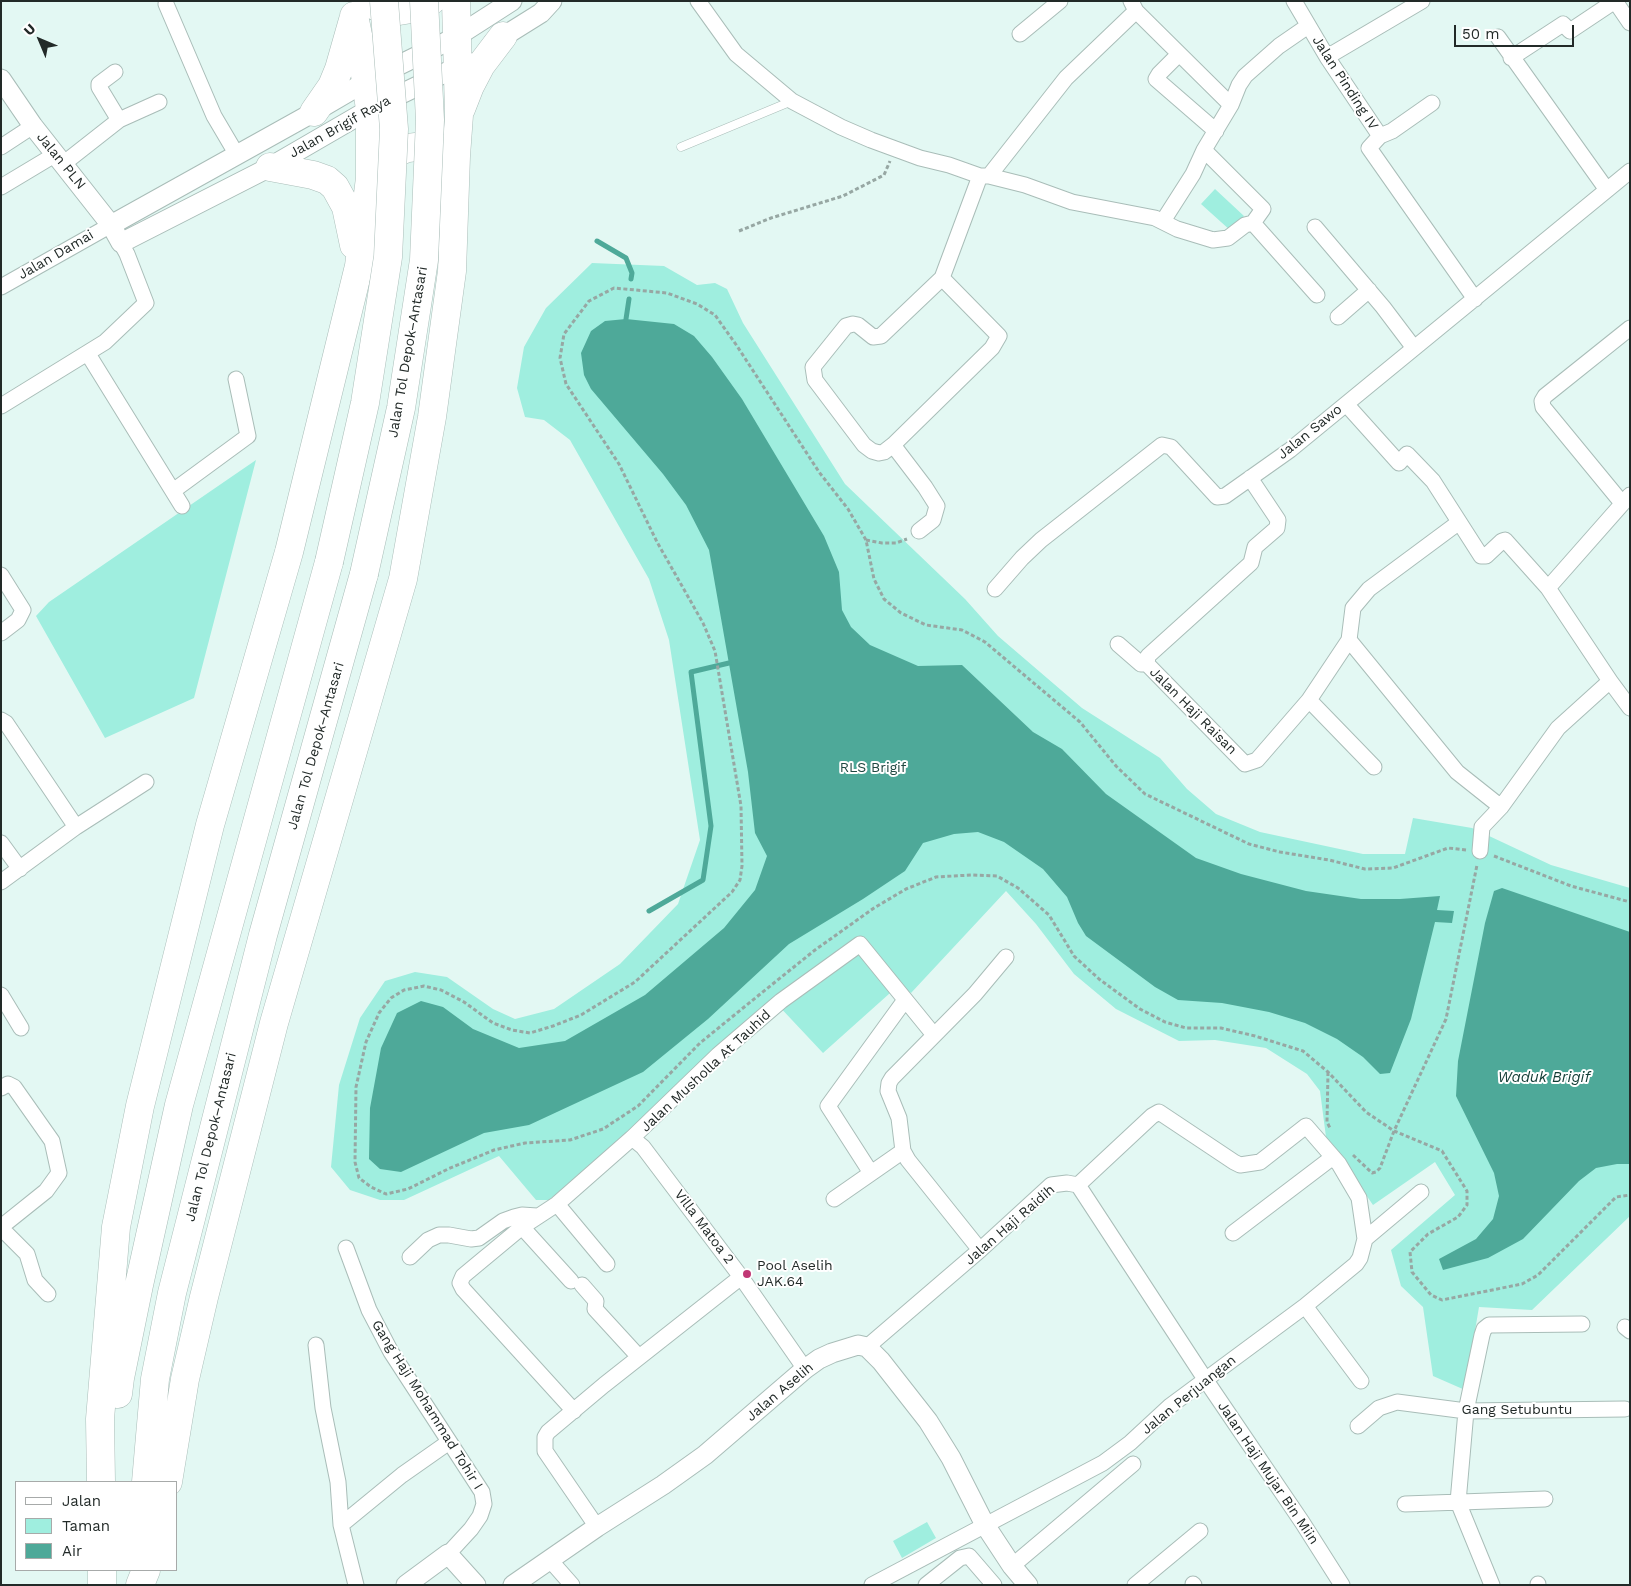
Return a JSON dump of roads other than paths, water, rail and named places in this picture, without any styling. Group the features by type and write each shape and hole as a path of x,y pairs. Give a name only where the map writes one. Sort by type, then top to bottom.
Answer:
{"highway":[{"path":"109,1481 120,1378 179,1105 329,562 365,403 388,257 394,129 384,1"},
{"name":"Jalan Tol Depok–Antasari","path":"146,1481 155,1379 172,1293 263,935 364,574 401,408 424,260 430,120 424,1"},
{"path":"357,6 399,12 418,8 431,1"},
{"path":"168,1481 185,1379 274,1023 403,579 432,417 452,271 459,115 456,1"},
{"path":"101,1481 100,1419 116,1227 140,1106 210,825 289,552 359,266 370,178 370,109 357,6"},
{"path":"314,112 332,86 357,6"},
{"path":"459,115 470,86 482,65 503,36"},
{"path":"370,178 379,165 392,154 408,148 424,146 441,149 456,156"},
{"path":"270,167 313,175 327,180 335,187 346,207 359,266"},
{"path":"102,1571 102,1585"},
{"path":"138,1571 139,1585"},
{"path":"139,1585 146,1571"}],"street":[{"name":"Jalan Brigif Raya","path":"111,225 367,81 456,38 512,1"},
{"name":"Jalan Brigif Raya","path":"121,243 270,167 370,109 457,67 541,13 552,1"},
{"path":"698,1 736,54 792,101 841,127 895,150 984,176 1025,185 1072,202 1155,218 1177,229 1213,240 1228,238 1245,225 1253,223 1263,209 1204,150"},
{"path":"1020,34 1060,1"},
{"name":"Jalan Pinding IV","path":"1294,1 1327,57 1380,136 1392,131 1432,103"},
{"path":"1327,57 1422,1"},
{"path":"1511,58 1563,24 1570,31 1615,1 1630,23"},
{"path":"166,4 214,116 237,155"},
{"path":"942,278 999,336 992,348 892,445 884,452 872,451 864,445 815,380 813,367 846,326 858,325 873,337 880,336 942,278 984,176 1066,78 1133,6 1231,105"},
{"path":"1163,222 1193,174 1204,150 1231,105 1239,84 1245,76 1279,46 1308,26"},
{"path":"1498,37 1511,58 1607,190"},
{"path":"1179,54 1156,78 1216,131"},
{"path":"115,72 100,84 98,88 119,120"},
{"name":"Jalan PLN","path":"1,79 33,126 111,225 121,243"},
{"path":"1,187 60,159 119,120 159,102"},
{"path":"1,147 33,126"},
{"path":"1380,136 1369,148 1475,299"},
{"name":"Jalan Sawo","path":"995,589 1040,540 1162,446 1170,447 1217,497 1225,496 1290,450 1630,171"},
{"path":"1253,223 1317,295"},
{"name":"Jalan Damai","path":"2,286 111,225"},
{"path":"1315,228 1369,290 1414,348"},
{"path":"1,406 106,342 146,302 121,243"},
{"path":"1338,317 1369,290"},
{"path":"1548,588 1626,499 1543,407 1542,401 1545,396 1630,328"},
{"path":"88,354 182,506"},
{"path":"173,491 248,436 236,379"},
{"path":"1346,404 1399,462 1407,454 1433,481 1458,523 1483,557 1505,540 1548,588 1630,708"},
{"path":"892,445 937,506 933,520 919,531"},
{"name":"Jalan Haji Raisan","path":"1250,478 1278,520 1277,528 1255,547 1251,563 1148,656 1146,664 1245,764 1257,760 1309,700 1349,640 1353,608 1369,589 1458,523"},
{"path":"1,575 22,610 18,620 1,633"},
{"path":"1349,640 1457,772 1501,807"},
{"path":"1118,644 1141,664 1146,664"},
{"path":"1480,851 1482,827 1501,807 1558,728 1610,681"},
{"path":"1309,700 1374,767"},
{"path":"1,720 6,723 76,827"},
{"path":"1,882 76,827 146,782"},
{"path":"1,843 20,868"},
{"name":"Jalan Musholla At Tauhid","path":"632,1138 718,1055 782,1001 860,944 934,1035"},
{"path":"980,1250 908,1160 903,1151 899,1118 888,1091 892,1078 976,994 1006,957"},
{"path":"1,995 21,1028"},
{"path":"871,1173 828,1106 905,1000"},
{"path":"1,1088 8,1084 14,1087 52,1141 59,1173 46,1191 1,1227 27,1254 35,1280 48,1294"},
{"name":"Jalan Perjuangan","path":"872,1585 1103,1462 1130,1443 1170,1406 1305,1306 1356,1264 1360,1258 1365,1239 1359,1198 1334,1157 1306,1126 1260,1162 1240,1164 1234,1162 1159,1112 1152,1116 1078,1184"},
{"path":"574,1411 463,1289 460,1283 463,1276 522,1227 556,1204 632,1138"},
{"name":"Villa Matoa 2","path":"632,1138 643,1147 742,1277 805,1369"},
{"path":"834,1198 903,1151"},
{"path":"1234,1232 1334,1157"},
{"name":"Jalan Haji Raidih","path":"867,1347 980,1250 1051,1185 1078,1184"},
{"name":"Jalan Haji Mujar Bin Miin","path":"1078,1184 1205,1380 1302,1522 1342,1585"},
{"path":"1365,1239 1421,1192"},
{"path":"556,1204 607,1264"},
{"path":"410,1257 428,1240 439,1235 471,1239 478,1238 514,1216 538,1216"},
{"path":"522,1227 596,1301 596,1309 639,1357"},
{"name":"Gang Haji Mohammad Tohir I","path":"346,1248 368,1310 391,1352 482,1492 484,1504 480,1516 448,1554"},
{"path":"597,1527 545,1451 544,1442 548,1432 639,1357 742,1277"},
{"path":"1305,1306 1361,1381"},
{"path":"1492,1585 1458,1502 1466,1411 1482,1335 1489,1325 1582,1324"},
{"path":"316,1345 323,1408 338,1482 341,1525 356,1585"},
{"name":"Jalan Aselih","path":"513,1585 705,1455 805,1369 832,1353 858,1345 867,1347"},
{"path":"867,1347 901,1385 928,1421 951,1458 985,1526 1012,1566 1028,1585"},
{"name":"Gang Setubuntu","path":"1358,1426 1379,1408 1397,1402 1466,1411 1625,1409"},
{"path":"341,1525 402,1475 449,1442"},
{"path":"1012,1566 1133,1464"},
{"path":"1405,1504 1544,1499"},
{"path":"1135,1585 1200,1531"},
{"path":"406,1585 448,1554 476,1585"},
{"path":"926,1585 960,1558 970,1556 994,1585"},
{"path":"550,1560 572,1585"}],"lane":[{"path":"682,147 792,101"}],"water":[{"path":"626,319 674,324 694,336 712,357 742,399 824,536 839,572 842,610 851,627 870,645 918,666 962,665 1033,732 1062,749 1106,794 1196,858 1241,874 1306,891 1361,899 1440,896 1437,910 1454,911 1452,923 1435,922 1411,1019 1390,1073 1380,1074 1363,1057 1337,1039 1305,1023 1269,1012 1222,1003 1178,1000 1155,987 1086,936 1067,897 1043,869 1004,842 978,832 954,834 923,843 905,871 789,944 708,1019 643,1072 529,1125 484,1133 401,1172 380,1169 369,1159 370,1108 381,1048 397,1013 421,1001 443,1007 473,1029 519,1048 565,1041 645,995 724,928 755,890 767,856 755,833 748,772 709,550 686,505 663,474 591,389 584,375 581,353 591,331 605,321"},
{"name":"Waduk Brigif","path":"1502,888 1630,932 1630,1164 1617,1164 1596,1168 1579,1181 1523,1239 1488,1258 1443,1270 1439,1259 1476,1239 1493,1219 1499,1196 1494,1173 1456,1096 1458,1061 1485,923 1494,891"}],"waterway":[{"path":"597,241 626,258 632,273 631,279"},
{"path":"626,319 629,299"},
{"path":"649,911 703,880 711,826 691,672 729,663"}],"place":[{"name":"Pool Aselih JAK.64","path":"747,1274"}],"park label":[{"name":"RLS Brigif","path":"873,768"}]}
